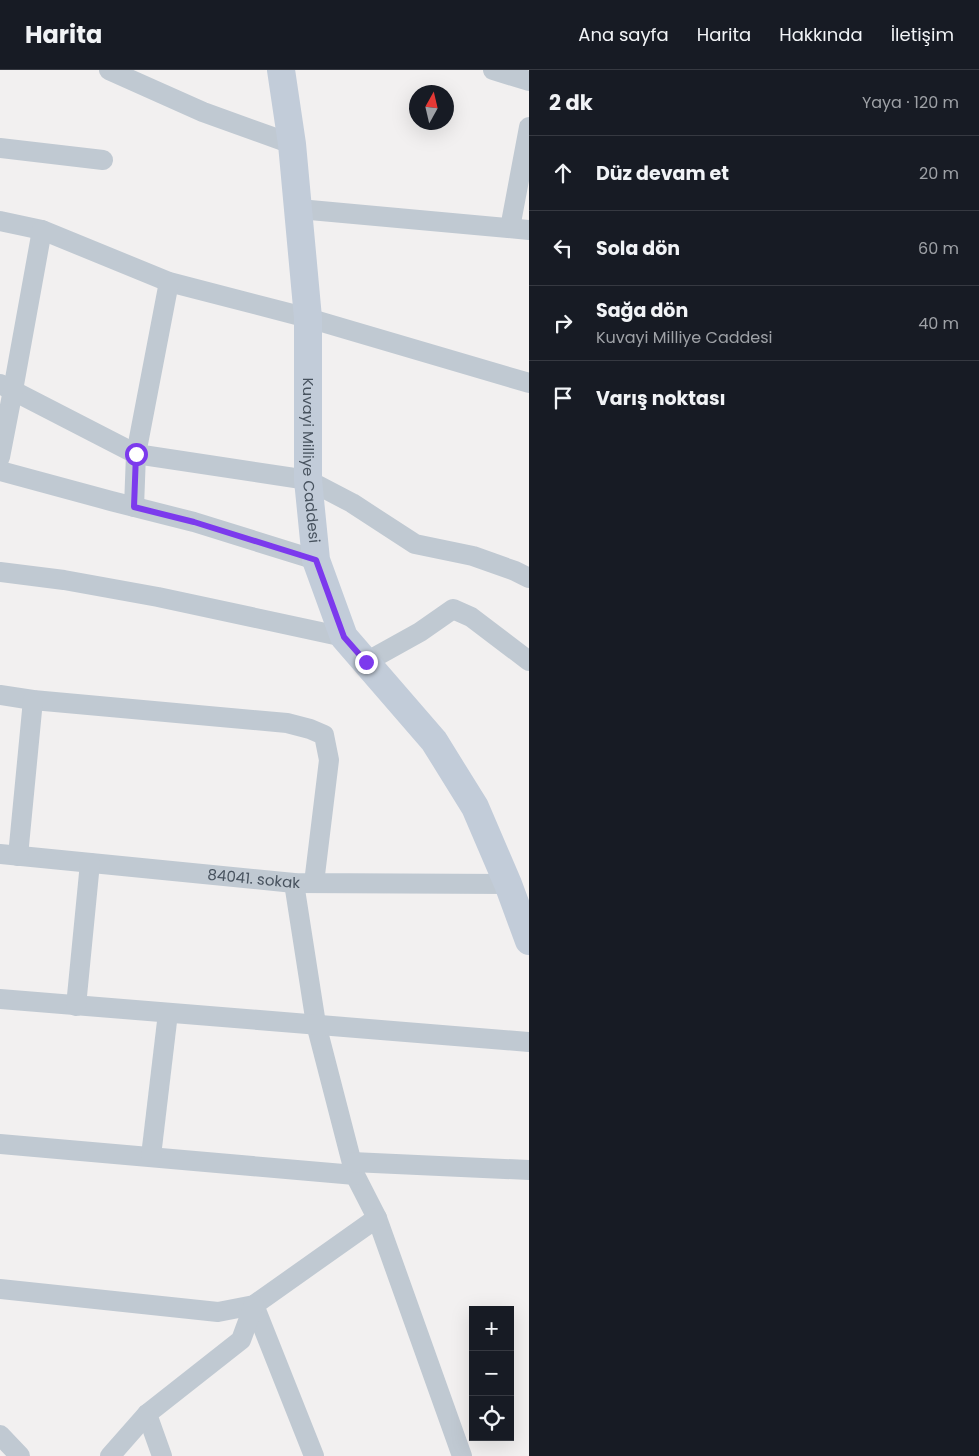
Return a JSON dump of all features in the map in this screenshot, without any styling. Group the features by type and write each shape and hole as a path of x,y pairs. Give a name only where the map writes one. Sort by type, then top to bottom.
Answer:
{"street":[{"path":"109,70 202,112 292,144"},
{"name":"Kuvayi Milliye Caddesi","path":"280,70 292,144 308,318 308,480 316,560 344,637 434,741 475,807 508,884 529,941"},
{"path":"493,70 529,81"},
{"path":"299,209 520,229 529,127"},
{"path":"0,148 104,160"},
{"path":"0,221 42,230 169,282 308,318 529,384"},
{"path":"0,457 7,387 42,230"},
{"path":"134,507 136,454 169,282"},
{"path":"7,387 136,454 308,480 352,503 415,544 473,556 529,578"},
{"path":"0,471 194,522 316,560"},
{"path":"0,572 64,580 158,597 344,637"},
{"path":"366,662 420,632 453,609 471,617 529,661"},
{"path":"0,695 33,700 287,723 324,735 329,760 304,883 316,1024 353,1169 377,1218 462,1456"},
{"path":"9,855 33,700"},
{"name":"84041. sokak","path":"9,855 304,883 508,884"},
{"path":"76,1006 90,864"},
{"path":"0,999 529,1042"},
{"path":"151,1156 168,1013"},
{"path":"0,1144 353,1169 529,1170"},
{"path":"0,1289 218,1312 254,1305 377,1218"},
{"path":"110,1456 147,1414 241,1340 254,1305"},
{"path":"254,1305 314,1456"},
{"path":"147,1414 162,1456"},
{"path":"0,1435 20,1456"}],"route":[{"path":"136,454 134,507 194,522 316,560 344,637 366,662"}]}
